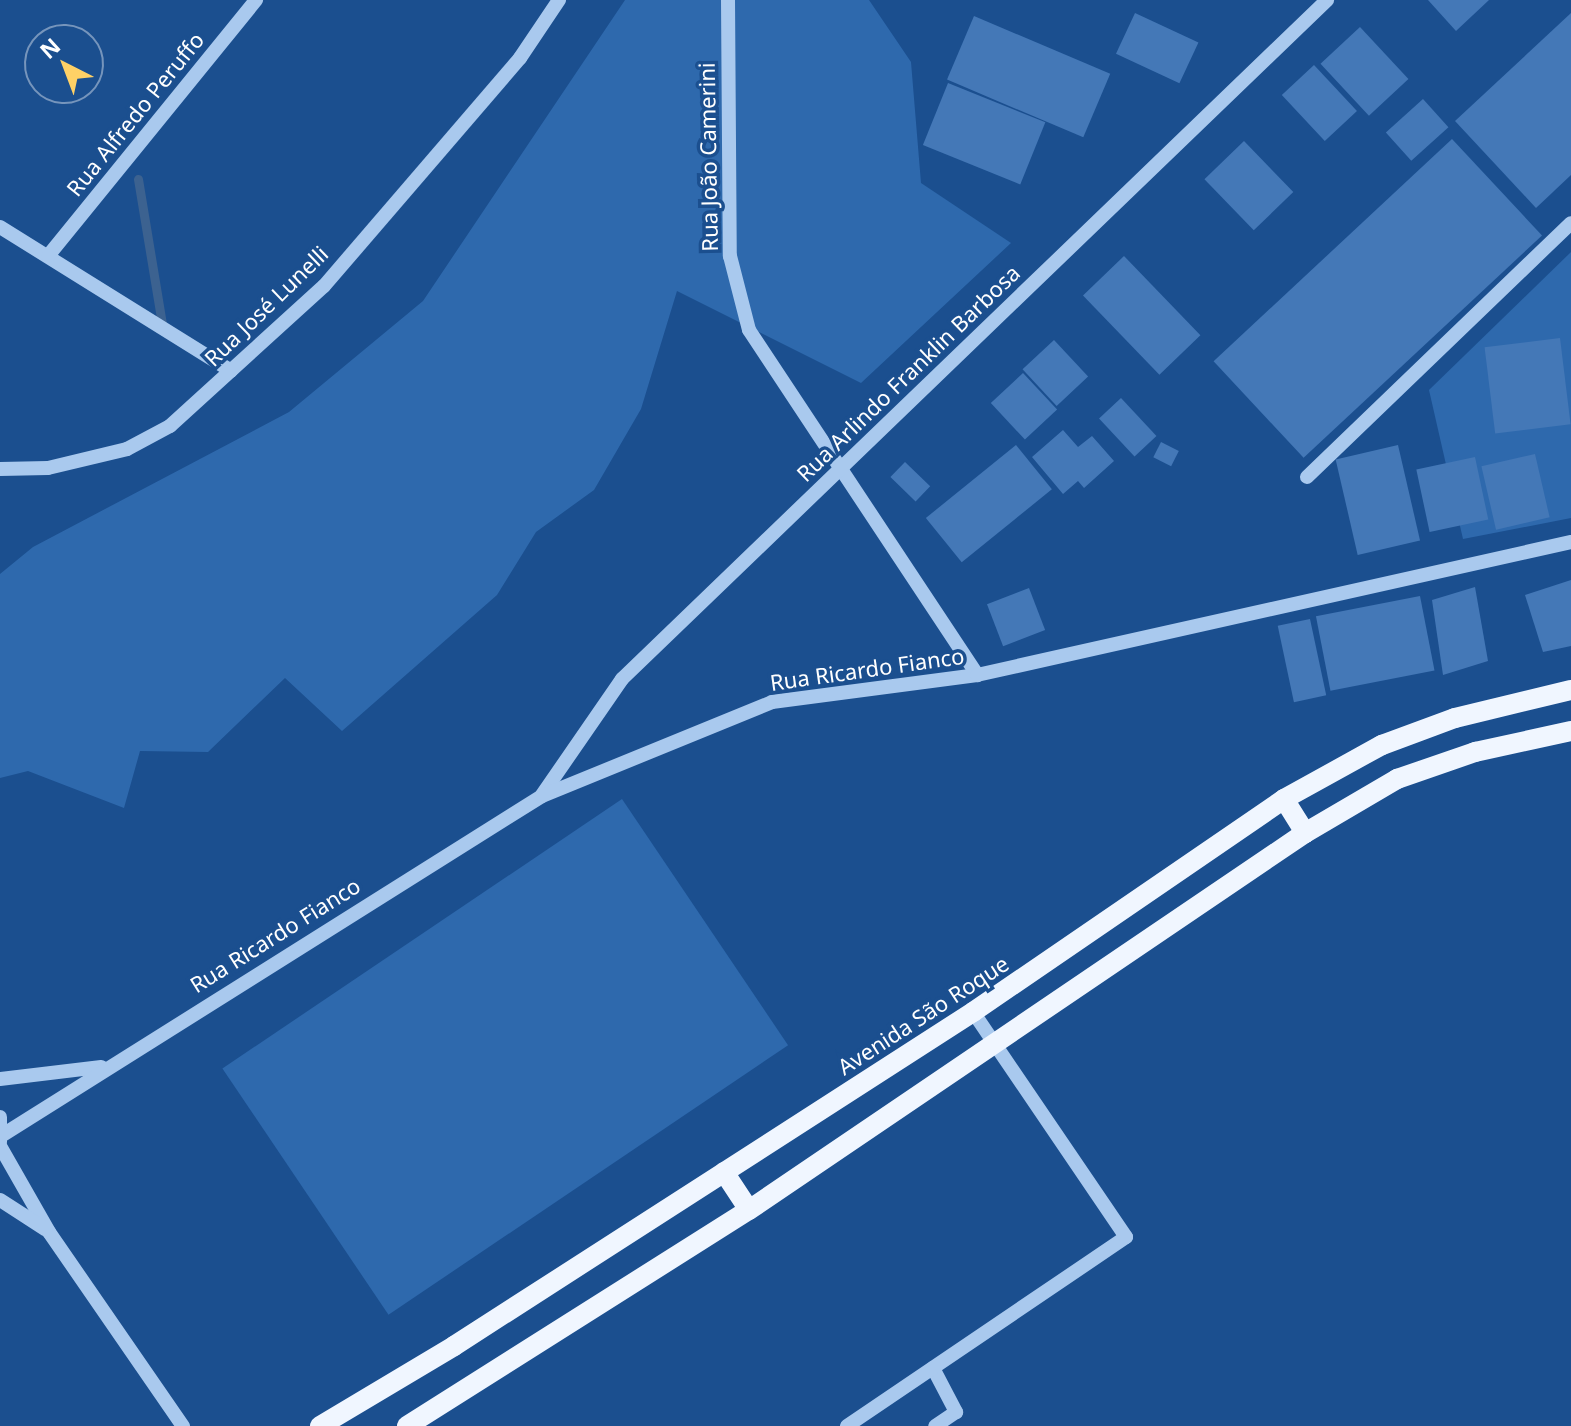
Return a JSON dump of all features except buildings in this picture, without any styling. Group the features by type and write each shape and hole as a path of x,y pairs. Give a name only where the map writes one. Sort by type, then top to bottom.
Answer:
{"main road":[{"name":"Avenida São Roque","path":"320,1426 342,1420 973,1012 1284,799 1382,745 1455,718 1571,690"},
{"path":"407,1426 749,1210 997,1046 1305,833 1397,779 1475,752 1571,731"},
{"path":"1284,799 1305,833"},
{"path":"724,1172 749,1210"}],"street":[{"name":"Rua Alfredo Peruffo","path":"48,256 256,0"},
{"name":"Rua José Lunelli","path":"0,469 48,468 127,449 170,426 324,286 520,58 559,0"},
{"name":"Rua João Camerini","path":"728,0 730,256 749,330 977,675"},
{"name":"Rua Arlindo Franklin Barbosa","path":"542,796 622,679 1327,0"},
{"path":"1307,477 1571,223"},
{"path":"0,227 231,371"},
{"name":"Rua Ricardo Fianco","path":"0,1142 106,1066 542,796 772,702 977,675 1571,542"},
{"path":"847,1426 1126,1237 973,1012"},
{"path":"0,1079 106,1066"},
{"path":"0,1117 0,1142 49,1232 183,1426"},
{"path":"0,1200 49,1232"},
{"path":"933,1368 956,1412 935,1426"}],"shaded area":[{"path":"625,0 869,0 911,62 921,183 1011,243 861,383 677,291 641,409 594,490 536,532 497,595 342,731 285,678 208,752 140,751 124,808 28,771 0,778 0,574 33,547 289,412 423,301"},
{"path":"1571,252 1571,518 1463,539 1429,390"},
{"path":"622,799 788,1045 388,1315 222,1069"}],"waterway":[{"path":"138,179 162,324"}]}
